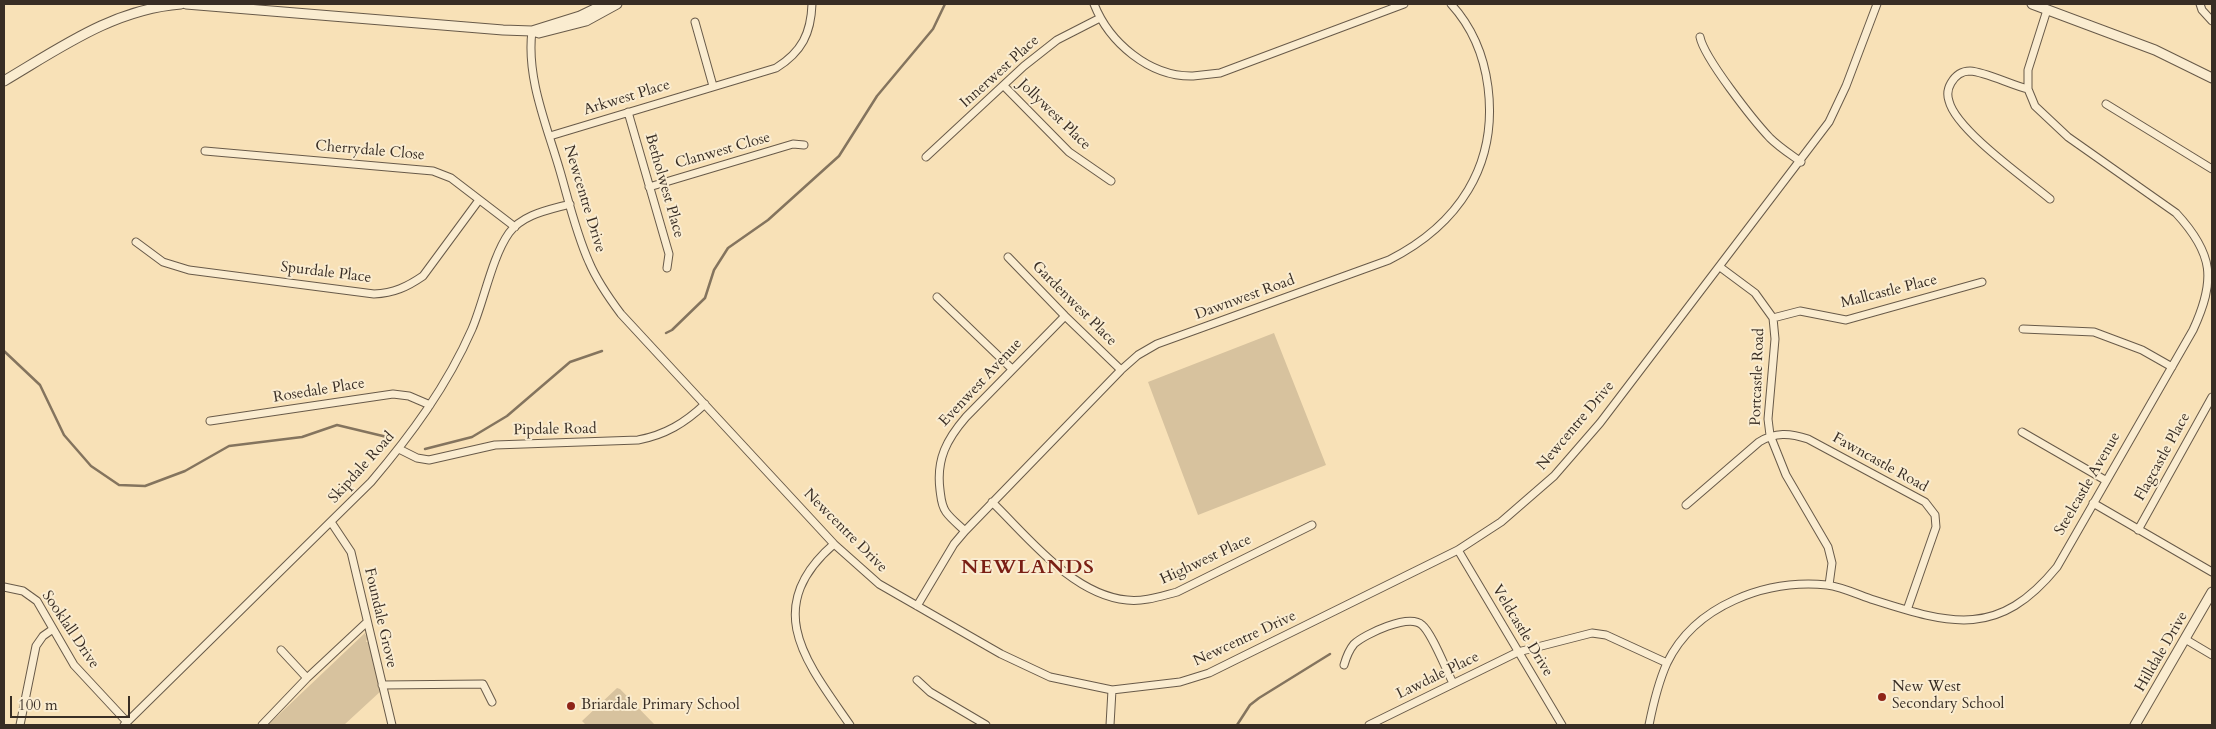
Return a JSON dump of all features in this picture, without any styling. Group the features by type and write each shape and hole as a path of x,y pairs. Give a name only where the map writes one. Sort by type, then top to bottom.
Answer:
{"street":[{"path":"4,81 113,19 142,9 181,4"},
{"path":"186,4 544,33 573,26 597,16 617,4"},
{"path":"532,31 580,16 605,4"},
{"name":"Arkwest Place","path":"550,136 776,68 787,62 802,46 811,23 812,4"},
{"path":"1094,4 1100,18 1116,40 1134,56 1169,73 1192,76 1220,72 1404,4"},
{"name":"Dawnwest Road","path":"918,606 965,531 1121,370 1138,355 1157,344 1389,260 1413,248 1455,210 1470,189 1483,159 1489,134 1490,103 1486,68 1474,36 1452,4"},
{"name":"Newcentre Drive","path":"532,31 531,60 534,81 570,204 589,262 613,303 834,544 879,584 1001,654 1050,678 1112,690 1180,682 1209,674 1458,550 1523,504 1574,455 1801,162 1829,122 1846,86 1877,4"},
{"path":"2032,4 2155,50 2212,78"},
{"path":"2200,4 2202,10 2212,21"},
{"path":"2047,10 2028,70 2028,89 1984,74 1966,71 1959,74 1950,84 1948,97 1953,110 1972,132 2050,199"},
{"name":"Innerwest Place","path":"926,157 1024,66 1057,40 1100,18"},
{"path":"695,22 713,86"},
{"path":"1700,37 1706,54 1753,118 1770,138 1801,162"},
{"name":"Jollywest Place","path":"1004,86 1069,152 1111,181"},
{"name":"Steelcastle Avenue","path":"1649,725 1667,663 1691,631 1707,616 1746,594 1785,585 1829,585 1927,617 1962,620 1986,618 2013,608 2041,586 2057,566 2172,367 2204,306 2211,283 2201,245 2176,213 2068,137 2046,119 2034,106 2028,89"},
{"path":"2106,104 2212,169"},
{"name":"Betholwest Place","path":"628,112 669,254 668,268"},
{"name":"Clanwest Close","path":"650,187 793,144 804,145"},
{"name":"Cherrydale Close","path":"205,151 433,171 451,178 514,227"},
{"name":"Spurdale Place","path":"136,242 163,262 189,270 374,294 388,293 412,284 423,276 479,200"},
{"path":"514,227 530,216 570,204"},
{"name":"Skipdale Road","path":"126,724 371,482 399,448 430,405 467,338 504,243 514,227"},
{"name":"Gardenwest Place","path":"1008,257 1121,370"},
{"name":"Portcastle Road","path":"1720,267 1754,293 1773,318 1775,339 1768,419 1770,435 1786,475 1828,547 1832,563 1829,585"},
{"name":"Mallcastle Place","path":"1773,318 1800,311 1846,320 1982,282"},
{"path":"937,297 1012,369"},
{"name":"Evenwest Avenue","path":"965,531 945,511 941,501 938,471 943,448 957,427 1065,316"},
{"path":"2023,329 2094,332 2142,350 2172,367"},
{"name":"Rosedale Place","path":"210,421 393,394 409,396 430,405"},
{"name":"Flagcastle Place","path":"2138,530 2212,398"},
{"name":"Pipdale Road","path":"399,448 417,458 429,460 495,446 638,440 659,435 679,426 705,404"},
{"path":"2022,432 2105,480"},
{"name":"Fawncastle Road","path":"1770,435 1792,433 1808,439 1926,502 1931,508 1935,515 1936,527 1907,610"},
{"path":"1686,505 1758,442 1770,435"},
{"name":"Highwest Place","path":"992,502 1066,574 1088,588 1128,600 1153,598 1177,592 1312,525"},
{"path":"2093,503 2212,572"},
{"name":"Foundale Grove","path":"331,522 349,547 392,725"},
{"path":"834,544 810,568 802,584 796,608 796,633 810,668 850,725"},
{"name":"Veldcastle Drive","path":"1458,550 1562,725"},
{"name":"Sooklall Drive","path":"4,587 23,591 33,597 81,674 126,724"},
{"name":"Hilldale Drive","path":"2135,725 2212,592"},
{"path":"1344,665 1353,645 1364,637 1405,620 1413,620 1425,629 1453,683"},
{"path":"262,725 307,678 367,622"},
{"path":"20,725 36,646 39,640 53,629"},
{"name":"Lawdale Place","path":"1369,725 1518,652 1583,635 1599,633 1667,663"},
{"path":"2185,639 2212,655"},
{"path":"281,650 307,678"},
{"path":"917,680 930,692 986,725"},
{"path":"382,685 483,684 492,702"},
{"path":"1110,725 1112,690"}],"shaded area":[{"path":"1274,333 1326,465 1198,515 1148,382"},
{"path":"366,632 365,635 368,636 366,642 372,642 373,661 382,690 344,725 268,725"},
{"path":"617,688 655,725 586,725 582,721"}],"waterway":[{"path":"666,333 672,330 705,298 714,270 728,248 768,220 839,156 877,96 933,29 945,4"},
{"path":"4,351 40,385 64,435 91,466 119,485 145,486 185,471 229,446 302,437 337,425 387,437"},
{"path":"425,449 472,437 507,416 570,362 602,351"},
{"path":"1237,725 1250,705 1259,698 1330,654"}],"place":[{"name":"New West Secondary School","path":"1882,697"},
{"name":"Briardale Primary School","path":"571,706"}],"district":[{"name":"NEWLANDS","path":"1028,568"}]}
